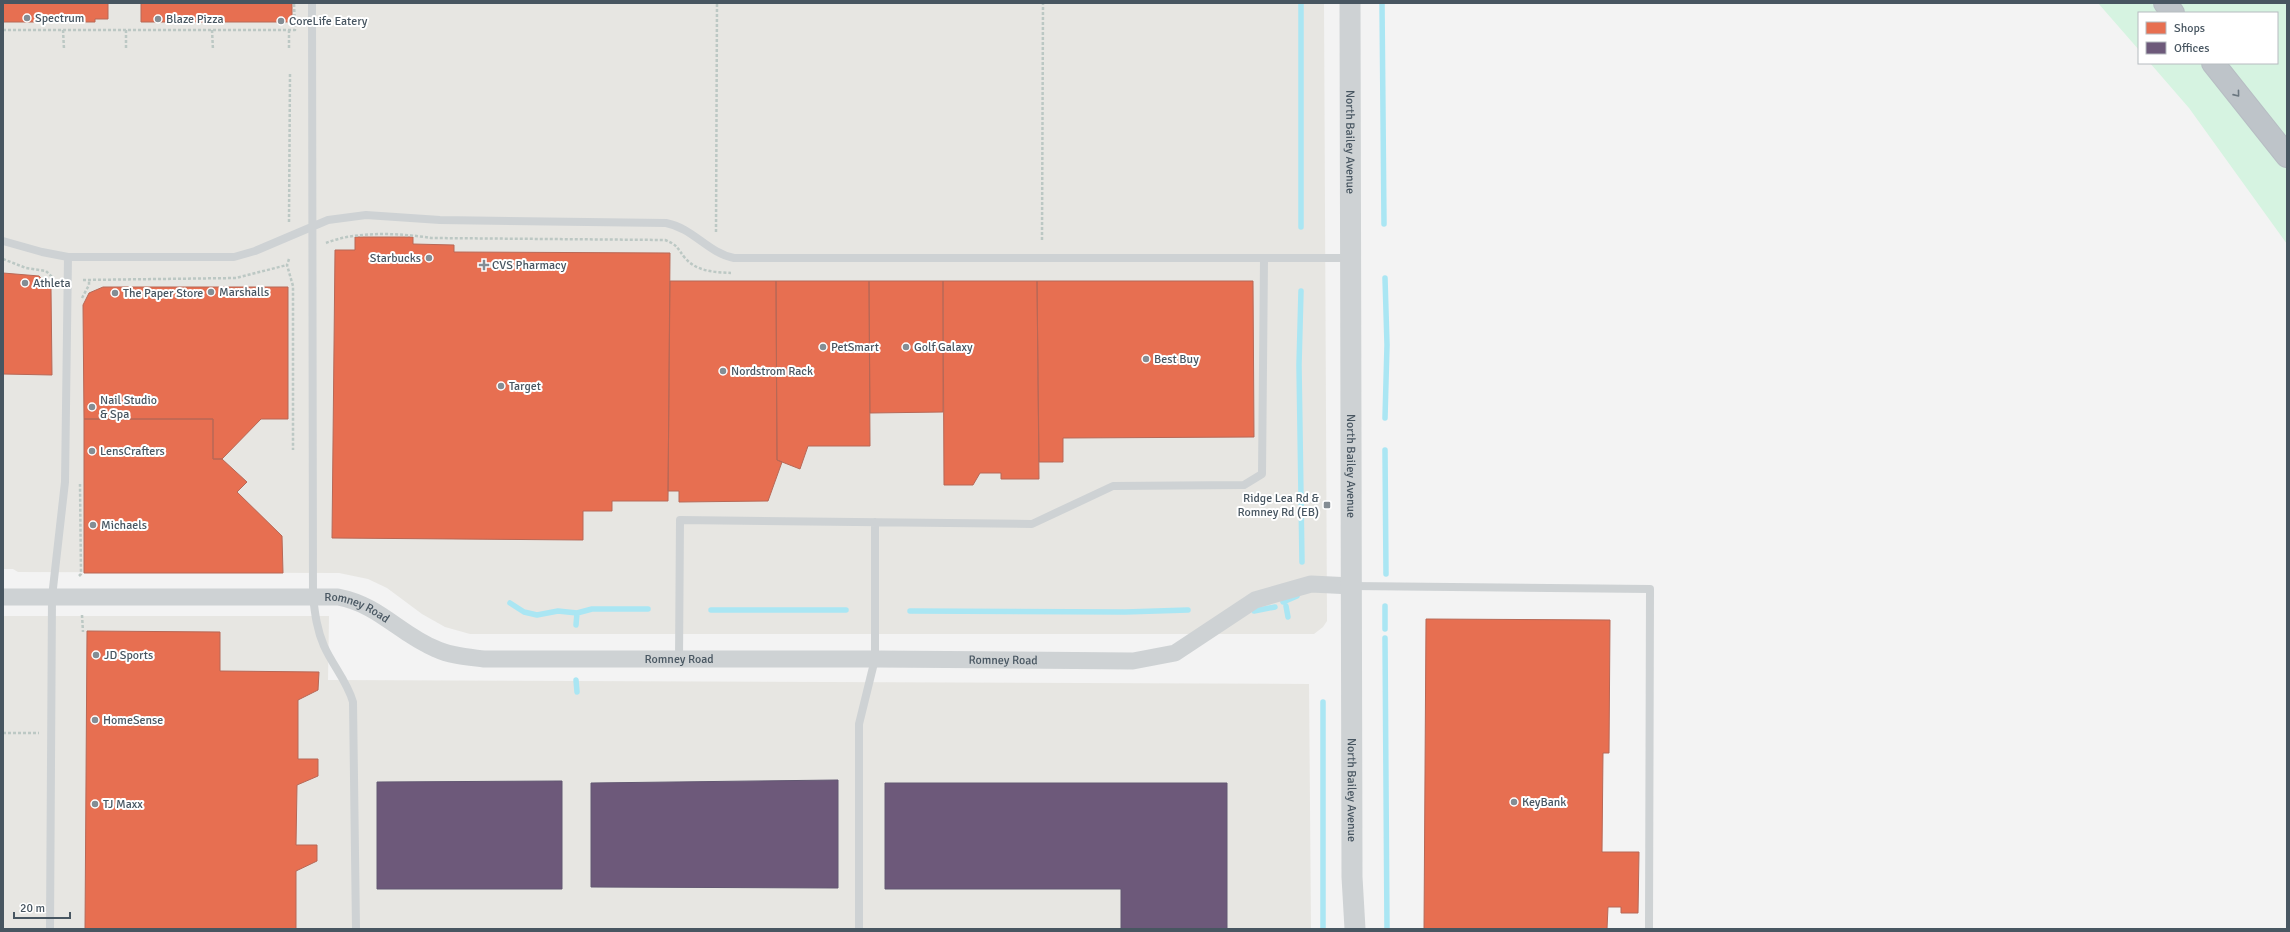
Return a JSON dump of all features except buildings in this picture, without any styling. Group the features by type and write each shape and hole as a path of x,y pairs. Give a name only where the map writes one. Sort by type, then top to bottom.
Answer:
{"highway":[{"path":"2165,3 2172,12"},
{"path":"2214,64 2287,156"}],"street":[{"name":"North Bailey Avenue","path":"1350,3 1352,877 1355,929"},
{"name":"Romney Road","path":"3,598 338,597 368,606 406,633 435,649 458,656 484,659 875,658 1132,661 1175,653 1255,600 1311,584 1352,586"}],"lane":[{"path":"312,3 313,597 316,624 324,646 348,686 353,702 356,929"},
{"path":"3,240 42,252 68,257 234,257 255,251 328,220 366,215 440,220 666,223 679,225 724,256 734,258 1351,258"},
{"path":"50,929 52,598 65,482 68,257"},
{"path":"679,659 680,520 1032,524 1113,486 1244,485 1262,474 1264,259"},
{"path":"859,929 859,724 875,658 875,522"},
{"path":"1352,586 1650,589 1649,929"}],"path":[{"path":"3,30 295,30 294,3"},
{"path":"716,232 717,3"},
{"path":"1042,240 1043,3"},
{"path":"63,30 64,49"},
{"path":"126,30 126,49"},
{"path":"212,30 213,50"},
{"path":"289,30 289,48"},
{"path":"289,222 290,74"},
{"path":"3,259 26,268 46,271 54,279 58,279"},
{"path":"289,259 287,265 293,286 293,450"},
{"path":"83,280 236,278 287,265"},
{"path":"717,265 717,272"},
{"path":"191,271 191,278"},
{"path":"82,612 83,632"},
{"path":"3,733 39,733"}],"shaded area":[{"path":"3,3 1324,3 1327,621 1323,627 1314,634 470,634 445,627 422,614 387,588 368,579 339,573 18,572 13,569 3,569"},
{"path":"3,616 329,616 328,680 1309,684 1311,929 3,929"}],"green space":[{"path":"2098,3 2287,3 2287,244 2189,108 2151,64 2278,64 2278,12 2138,12 2138,49"}],"waterway":[{"path":"1301,3 1301,227"},
{"path":"1382,3 1384,224"},
{"path":"1385,278 1387,345 1385,418"},
{"path":"1301,291 1299,365 1302,562"},
{"path":"1385,450 1386,574"},
{"path":"1283,602 1297,596"},
{"path":"510,603 524,612 537,615 558,611 577,613 592,609 648,609"},
{"path":"1286,606 1288,617"},
{"path":"1385,606 1385,629"},
{"path":"1254,611 1275,607"},
{"path":"711,610 846,610"},
{"path":"910,611 1125,612 1188,610"},
{"path":"576,625 577,613"},
{"path":"1385,638 1387,929"},
{"path":"576,680 577,692"},
{"path":"1323,702 1323,929"}],"place":[{"name":"Spectrum","path":"27,18"},
{"name":"Blaze Pizza","path":"158,19"},
{"name":"CoreLife Eatery","path":"281,21"},
{"name":"Starbucks","path":"429,258"},
{"name":"CVS Pharmacy","path":"484,265"},
{"name":"Athleta","path":"25,283"},
{"name":"Marshalls","path":"211,292"},
{"name":"The Paper Store","path":"115,293"},
{"name":"PetSmart","path":"823,347"},
{"name":"Golf Galaxy","path":"906,347"},
{"name":"Best Buy","path":"1146,359"},
{"name":"Nordstrom Rack","path":"723,371"},
{"name":"Target","path":"501,386"},
{"name":"Nail Studio & Spa","path":"92,407"},
{"name":"LensCrafters","path":"92,451"},
{"name":"Ridge Lea Rd & Romney Rd (EB)","path":"1327,505"},
{"name":"Michaels","path":"93,525"},
{"name":"JD Sports","path":"96,655"},
{"name":"HomeSense","path":"95,720"},
{"name":"KeyBank","path":"1514,802"},
{"name":"TJ Maxx","path":"95,804"}]}
